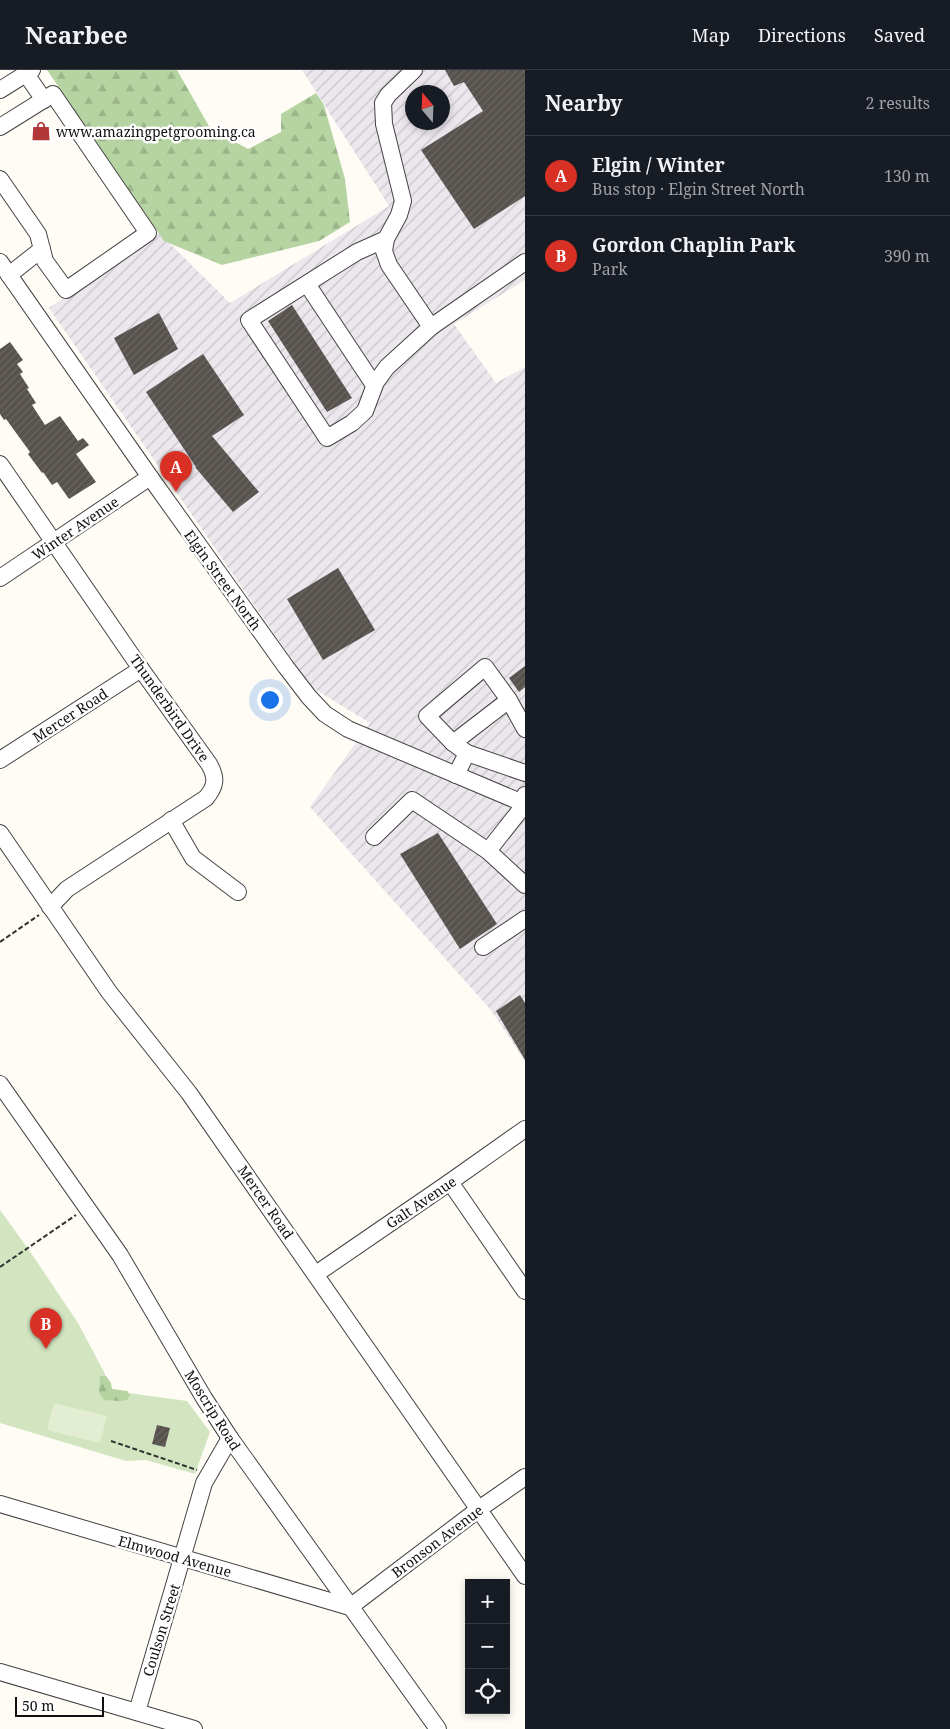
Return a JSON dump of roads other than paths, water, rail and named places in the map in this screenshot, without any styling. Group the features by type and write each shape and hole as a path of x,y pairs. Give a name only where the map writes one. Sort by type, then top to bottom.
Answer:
{"street":[{"path":"414,70 388,95 383,103 384,124 389,151 400,184 403,200 399,215 386,239 384,251 389,265 431,327"},
{"path":"0,90 29,72 44,100"},
{"path":"0,127 54,94 148,233 66,290 45,261 38,234 0,179"},
{"path":"386,239 357,252 249,320 327,438 352,423 365,411 374,385 388,367 431,327 525,262"},
{"path":"4,268 42,249"},
{"name":"Elgin Street North","path":"4,268 286,667 325,714 348,729 525,804"},
{"path":"307,284 374,385"},
{"name":"Thunderbird Drive","path":"0,464 141,669 210,764 215,779 213,789 206,798 66,888 45,911"},
{"name":"Winter Avenue","path":"0,578 150,477"},
{"path":"525,728 509,700 485,667 427,716 453,743 467,753 525,773"},
{"name":"Mercer Road","path":"0,760 141,669"},
{"path":"453,743 509,700"},
{"path":"456,775 467,753"},
{"path":"488,851 525,804 525,795"},
{"path":"374,837 412,800 488,851 525,885"},
{"path":"171,820 193,858 238,892"},
{"name":"Mercer Road","path":"0,833 45,911 189,1093 525,1576"},
{"path":"482,947 525,919"},
{"name":"Moscrip Road","path":"0,1084 130,1270 204,1398 230,1438 438,1729"},
{"name":"Galt Avenue","path":"316,1274 525,1129"},
{"path":"450,1182 525,1291"},
{"name":"Coulson Street","path":"137,1712 204,1483 230,1438"},
{"name":"Bronson Avenue","path":"350,1607 479,1509 525,1477"},
{"name":"Elmwood Avenue","path":"0,1504 350,1607"},
{"path":"0,1672 194,1729"}],"place":[{"name":"www.amazingpetgrooming.ca","path":"41,131"},
{"name":"Elgin / Winter","path":"176,492"},
{"name":"Gordon Chaplin Park","path":"46,1349"}]}
